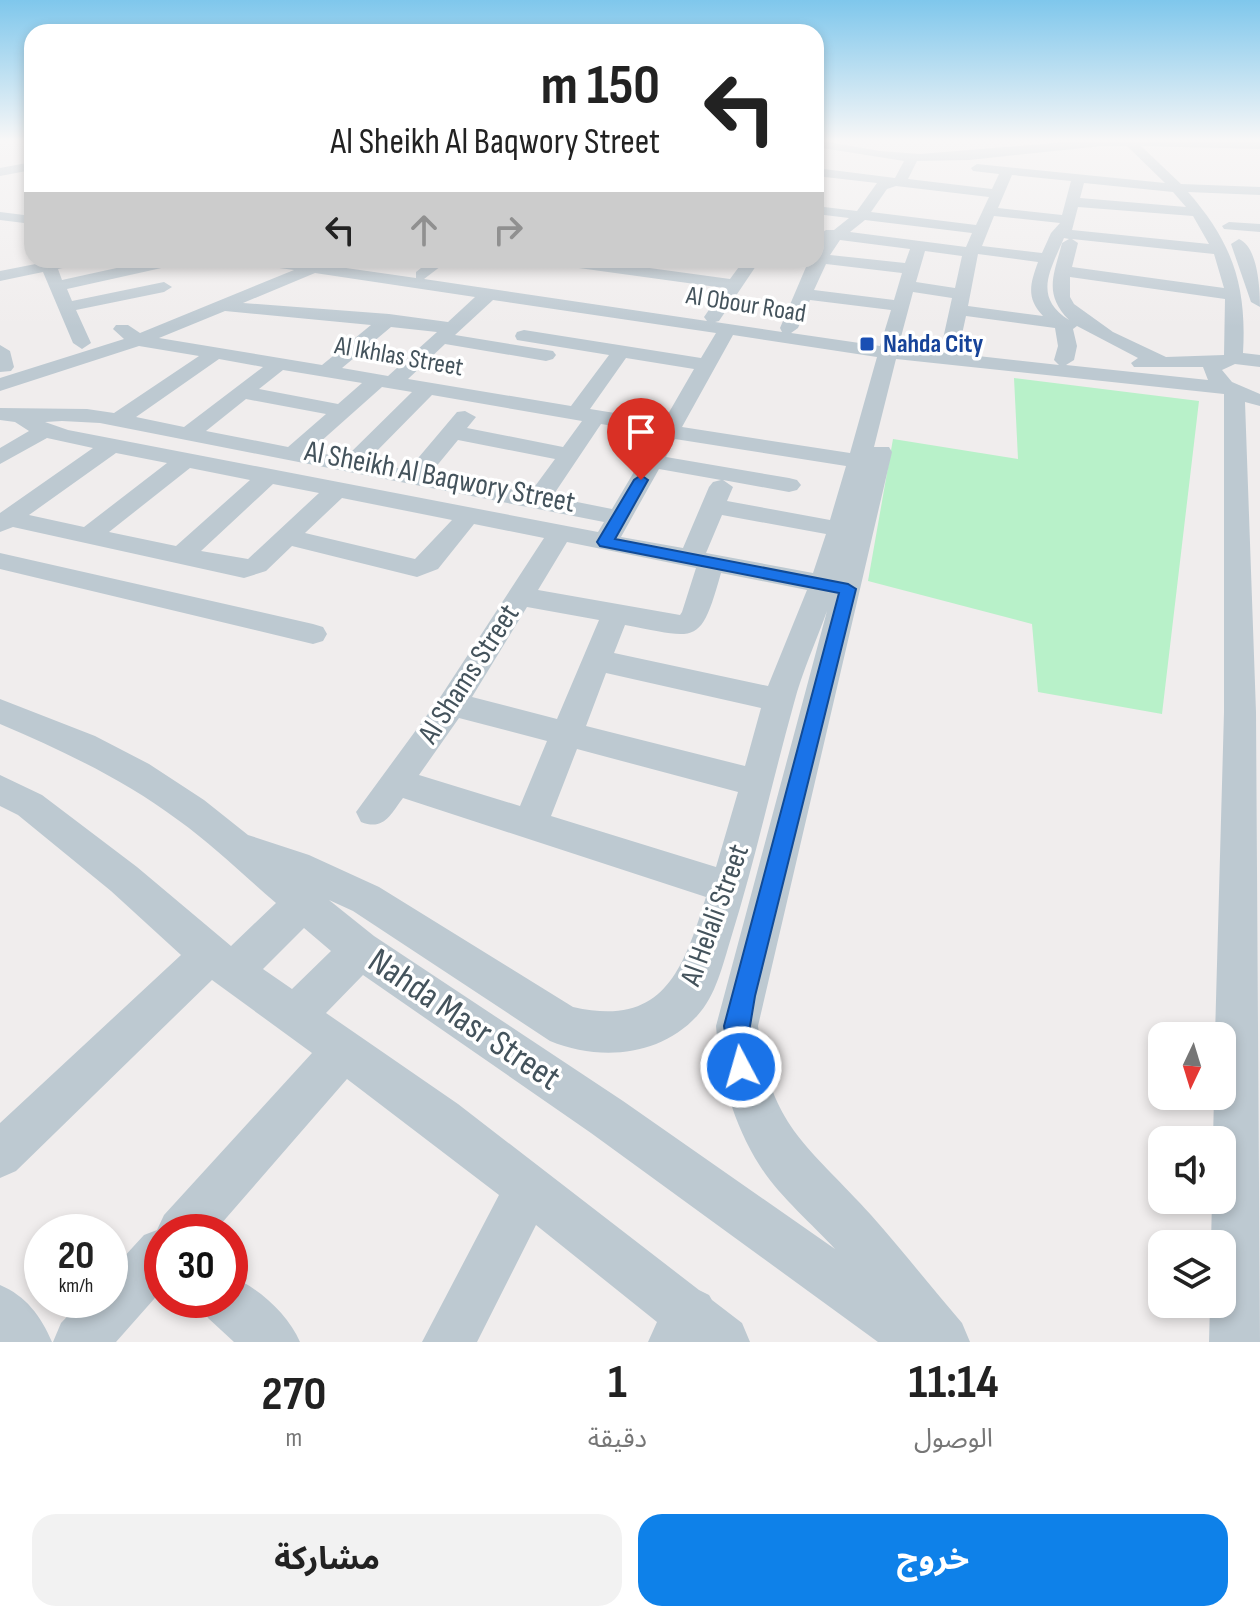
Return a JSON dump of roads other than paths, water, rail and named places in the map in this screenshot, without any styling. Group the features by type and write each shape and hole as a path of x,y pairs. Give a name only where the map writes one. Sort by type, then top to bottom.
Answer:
{"street":[{"path":"838,203 980,230"},
{"path":"824,250 835,235 871,203"},
{"path":"944,203 939,217 949,226"},
{"path":"950,348 971,250 993,203"},
{"path":"1074,203 1060,294 1062,301 1074,315 1095,328 1164,363"},
{"path":"1191,203 1199,212 1204,230 1222,250 1223,271 1235,295 1237,314 1231,372 1250,712 1236,1342"},
{"path":"824,210 866,210"},
{"path":"3,220 24,211"},
{"path":"989,211 1070,230 1222,250"},
{"path":"1064,360 1067,336 1062,324 1038,297 1037,291 1049,259 1070,230 1199,212"},
{"path":"3,220 24,220"},
{"path":"3,220 24,227"},
{"path":"1260,228 1225,220 1253,257 1260,302"},
{"path":"1070,230 1133,223"},
{"path":"824,234 1049,259"},
{"path":"898,349 900,306 919,245"},
{"path":"824,259 909,278 960,302 1095,328"},
{"path":"0,276 38,268"},
{"path":"49,268 82,343"},
{"path":"57,286 131,268"},
{"path":"67,307 168,292 155,268"},
{"path":"1,368 82,343 130,334 208,295 252,268"},
{"path":"1,368 226,306 306,268"},
{"name":"Al Obour Road","path":"334,268 558,304 720,323 898,349 1231,372"},
{"name":"Al Obour Road","path":"380,268 612,302 720,323 789,328 898,349 950,348 1064,360 1164,363 1231,372"},
{"path":"422,275 431,268"},
{"path":"612,302 642,268"},
{"path":"653,268 735,285"},
{"path":"705,280 715,268"},
{"path":"605,542 707,365 735,285 747,268"},
{"path":"789,328 814,268"},
{"path":"1065,271 1235,295"},
{"path":"318,318 374,276"},
{"path":"293,454 342,411 446,333 490,293"},
{"path":"804,294 900,306"},
{"path":"518,343 558,304"},
{"path":"226,306 318,318 389,319 446,333 616,359 707,365"},
{"path":"327,371 389,319"},
{"name":"Al Ikhlas Street","path":"130,334 216,353 859,461"},
{"name":"Al Helali Street","path":"233,846 296,867 366,899 565,1026 596,1034 629,1033 659,1021 683,1001 699,974 730,888 779,700 836,586 839,529 898,349"},
{"name":"Al Helali Street","path":"898,349 836,586 737,1026 741,1067 755,1110 778,1152 853,1232 943,1342"},
{"path":"118,420 216,353"},
{"path":"537,501 569,455 616,359"},
{"path":"1231,372 1260,361"},
{"path":"188,434 280,363"},
{"path":"350,465 428,388"},
{"path":"243,392 342,411"},
{"path":"414,478 482,397"},
{"name":"Al Sheikh Al Baqwory Street","path":"12,416 67,414 118,420 620,518"},
{"name":"Al Sheikh Al Baqwory Street","path":"12,416 44,431 111,446 836,586"},
{"path":"0,457 44,431"},
{"path":"452,432 569,455"},
{"path":"4,521 111,446"},
{"path":"779,518 800,451"},
{"path":"89,535 186,460"},
{"path":"652,461 789,485"},
{"path":"520,596 686,626 695,616 701,561 713,506 726,474"},
{"path":"182,555 268,476"},
{"path":"4,521 89,535 248,569 257,565 337,490"},
{"path":"713,506 839,529"},
{"path":"287,537 417,568 429,563 468,516"},
{"name":"Al Shams Street","path":"373,812 452,704 559,534"},
{"path":"0,561 313,634"},
{"path":"529,826 615,615"},
{"path":"596,660 779,700"},
{"path":"452,704 757,783"},
{"name":"Nahda Masr Street","path":"0,711 83,745 137,774 192,810 360,950 607,1117 923,1342"},
{"path":"396,782 730,888"},
{"path":"0,789 30,805 124,879 221,964 296,1014 342,1052 442,1120 529,1189 696,1332"},
{"path":"2,1150 221,964 303,903"},
{"path":"296,1014 360,950"},
{"path":"197,1214 342,1052"},
{"path":"449,1342 529,1189"},
{"path":"80,1342 144,1273"},
{"path":"0,1311 25,1342"},
{"path":"246,1318 273,1342"}],"place":[{"name":"Nahda City","path":"867,344"}]}
